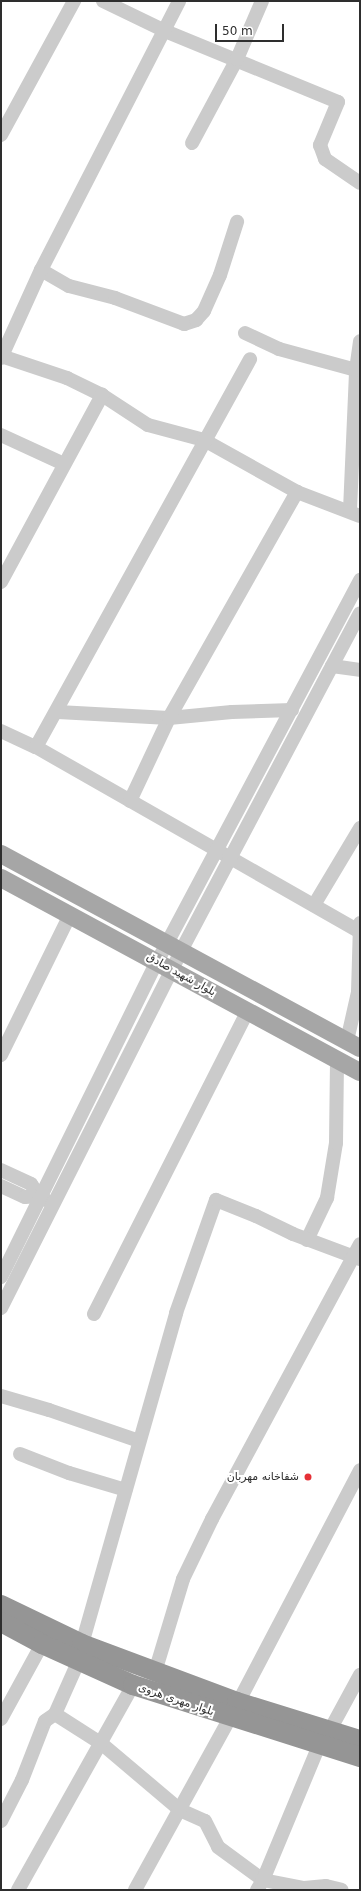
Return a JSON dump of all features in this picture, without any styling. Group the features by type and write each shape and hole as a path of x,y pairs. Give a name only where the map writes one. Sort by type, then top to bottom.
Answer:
{"highway":[{"name":"بلوار مهری هروی","path":"1,1605 81,1652 133,1685 234,1710 325,1737 360,1740"},
{"name":"بلوار مهری هروی","path":"1,1622 42,1644 81,1652 155,1672 234,1710"},
{"name":"بلوار مهری هروی","path":"325,1737 360,1757"}],"main road":[{"name":"بلوار شهید صادق","path":"1,854 354,1045"},
{"name":"بلوار شهید صادق","path":"1,878 164,966 247,1013 360,1072"}],"street":[{"path":"1,135 74,1"},
{"path":"103,1 165,31 237,59 338,102 320,145 325,159 360,182"},
{"path":"179,1 165,31 40,270 1,357 67,378 102,395 148,425 204,440 297,492 355,513 356,370 360,341"},
{"path":"192,143 237,59 262,1"},
{"path":"40,270 69,286 115,298 184,324 196,320 204,311 220,275 237,222"},
{"path":"245,333 279,350 356,370"},
{"path":"36,747 58,712 204,440 250,359"},
{"path":"1,582 102,395"},
{"path":"1,435 64,464"},
{"path":"130,801 169,718 297,492"},
{"path":"1,1277 39,1196 174,947 216,850 360,580"},
{"path":"174,947 231,859 360,613"},
{"path":"332,666 360,670"},
{"path":"58,712 169,718 232,712 292,710"},
{"path":"1,731 36,747 231,859 314,905 360,928 359,992 354,1045"},
{"path":"314,905 360,828"},
{"path":"1,1055 70,915"},
{"path":"1,1308 164,966"},
{"path":"94,1314 247,1013"},
{"path":"307,1240 327,1198 336,1143 337,1060"},
{"path":"1,1170 31,1184 39,1196"},
{"path":"1,1186 25,1197 39,1196 52,1202"},
{"path":"1,1821 22,1780 45,1721 55,1714 81,1652 176,1313 216,1200 307,1240 357,1258"},
{"path":"155,1672 183,1579 212,1519 357,1258 360,1244"},
{"path":"1,1396 49,1410 139,1441"},
{"path":"20,1454 69,1473 126,1490"},
{"path":"135,1890 234,1710 360,1470"},
{"path":"2,1716 42,1644"},
{"path":"260,1885 325,1737 360,1675"},
{"path":"18,1890 102,1744 133,1685"},
{"path":"55,1714 102,1744 180,1810 204,1821 218,1846 260,1885 304,1888 326,1886 342,1890"}],"place":[{"name":"شفاخانه مهربان","path":"308,1477"}]}
